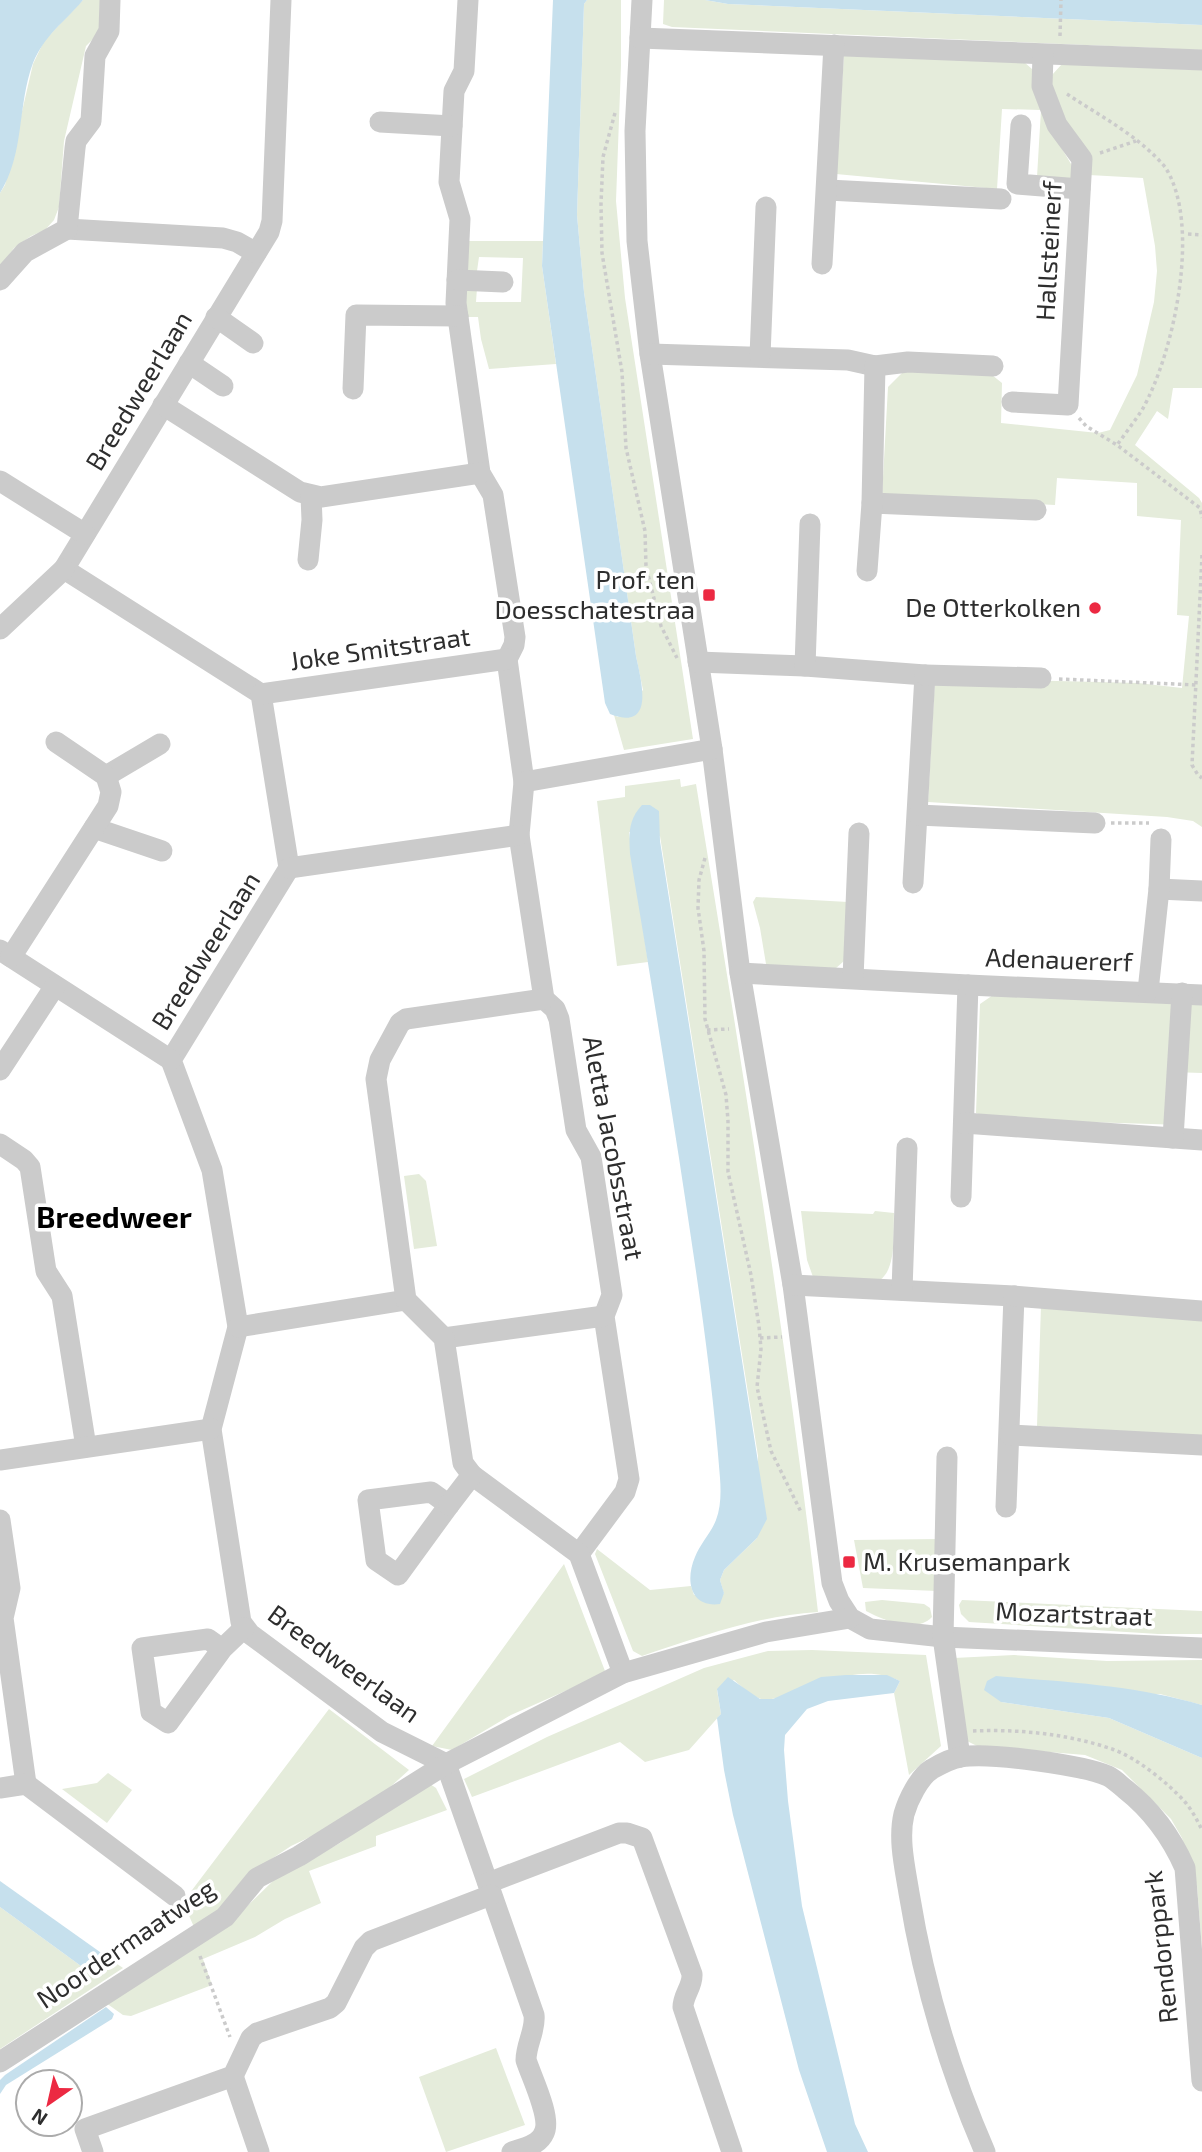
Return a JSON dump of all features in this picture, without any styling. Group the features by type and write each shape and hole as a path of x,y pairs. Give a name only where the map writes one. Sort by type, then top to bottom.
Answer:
{"street":[{"path":"67,229 76,141 91,121 95,57 109,31 110,0"},
{"name":"Breedweerlaan","path":"0,629 64,569 269,232 272,221 281,0"},
{"name":"Aletta Jacobsstraat","path":"468,0 465,65 454,91 449,182 460,219 458,316 480,473 493,495 515,637 514,645 506,659 524,782 519,835 544,999 555,1009 559,1019 576,1130 592,1157 612,1295 604,1316 629,1479 625,1492 579,1554"},
{"path":"642,0 635,131 637,241 650,354 691,665 712,749 740,973 793,1285 832,1583 849,1618"},
{"path":"640,38 1202,60"},
{"path":"822,264 834,46"},
{"name":"Hallsteinerf","path":"1043,55 1042,86 1057,125 1082,159 1068,405"},
{"path":"380,122 452,125"},
{"path":"1021,125 1017,184 1080,189"},
{"name":"Hallsteinerf","path":"828,190 1001,200"},
{"path":"760,356 766,207"},
{"path":"0,280 25,252 67,229 223,239 256,253"},
{"path":"457,280 503,282"},
{"path":"353,389 356,315 458,316"},
{"path":"216,317 253,343"},
{"path":"650,354 848,360 875,366 908,362 993,366"},
{"path":"189,363 223,386"},
{"path":"867,571 872,503 875,366"},
{"path":"1012,402 1068,405"},
{"path":"163,405 300,492 311,496 321,497 480,473"},
{"path":"0,481 85,534"},
{"path":"308,560 312,520 311,496"},
{"path":"872,503 1035,510"},
{"path":"805,666 810,524"},
{"path":"64,569 261,694"},
{"name":"Joke Smitstraat","path":"261,694 506,659"},
{"path":"691,665 805,666 925,675 1041,678"},
{"path":"913,883 925,675"},
{"name":"Breedweerlaan","path":"261,694 289,868 171,1060 212,1170 238,1327 211,1429 241,1622 250,1634 382,1732 446,1764"},
{"path":"56,743 106,776 111,792 108,806 6,953 171,1060"},
{"path":"106,776 160,744"},
{"path":"524,782 712,749"},
{"path":"918,815 1095,823"},
{"path":"94,828 162,851"},
{"name":"Adenauererf","path":"1148,991 1159,889 1157,831"},
{"path":"853,978 859,833"},
{"path":"289,868 519,835"},
{"path":"1159,889 1202,891"},
{"name":"Adenauererf","path":"740,973 1192,994"},
{"path":"961,1197 968,985"},
{"path":"0,1070 55,986"},
{"path":"1173,1138 1192,994"},
{"path":"544,999 406,1019 400,1023 380,1060 376,1079 406,1300 444,1338 463,1463 472,1475 579,1554 623,1673"},
{"path":"964,1123 1202,1140"},
{"path":"0,1144 30,1167 46,1271 62,1296 86,1447"},
{"path":"902,1290 907,1148"},
{"path":"793,1285 1014,1296 1202,1311"},
{"path":"1006,1507 1014,1296"},
{"path":"238,1327 406,1300"},
{"path":"444,1338 604,1316"},
{"path":"0,1460 211,1429"},
{"path":"1010,1435 1202,1445"},
{"path":"947,1457 943,1637 960,1757"},
{"path":"449,1505 472,1475"},
{"path":"0,1520 10,1588 3,1618 26,1784 175,1896"},
{"name":"Mozartstraat","path":"849,1618 870,1629 943,1637 1202,1648"},
{"name":"Noordermaatweg","path":"0,2062 225,1917 257,1878 299,1856 446,1764 623,1673 766,1632 849,1618"},
{"path":"222,1648 244,1628"},
{"name":"Rendorppark","path":"985,2152 947,2057 933,2011 914,1924 902,1835 905,1812 920,1781 931,1770 960,1757 1021,1759 1109,1777 1138,1799 1163,1826 1185,1868 1202,2081"},
{"path":"446,1764 534,2015 535,2022 526,2060 547,2122 544,2134 534,2144 512,2152"},
{"path":"0,1788 26,1784"},
{"path":"260,2152 236,2070 251,2038 257,2033 330,2008 336,2003 364,1948 372,1941 619,1833 628,1833 642,1838 692,1974 692,1981 683,1999 683,2007 732,2152"},
{"path":"93,2152 85,2129 236,2070"}],"path":[{"path":"1060,27 1061,0"},
{"path":"1042,77 1137,141 1165,168 1177,187 1183,204 1188,234 1174,329 1142,410 1117,445"},
{"path":"618,108 603,157 602,253 622,372 626,447 645,531 646,567 661,626 670,646 691,665"},
{"path":"1082,159 1137,141"},
{"path":"1188,234 1202,235"},
{"path":"1068,405 1086,426 1117,445 1200,508 1202,518"},
{"path":"1202,555 1192,765 1202,778"},
{"path":"1041,678 1197,685"},
{"path":"1095,823 1157,831"},
{"path":"705,855 699,880 698,908 705,964 705,1019 726,1095 728,1172 751,1275 760,1338 757,1387 771,1451 805,1523"},
{"path":"194,1937 236,2070"}],"green space":[{"path":"83,0 100,0 99,33 86,46 64,141 59,207 54,220 45,230 14,248 0,267 0,193 5,185 33,64 44,41"},
{"path":"587,0 621,0 616,201 625,298 693,739 624,750 614,715 618,717 643,690 584,292 577,215 584,4"},
{"path":"664,0 1202,25 1202,50 672,27 663,24"},
{"path":"844,55 1024,62 1032,69 1043,117 1074,169 1073,177 1037,177 1041,110 1002,109 997,189 836,174"},
{"path":"1062,64 1202,70 1202,388 1173,388 1168,419 1157,411 1135,445 1202,503 1202,827 1193,821 1167,817 928,802 935,678 1138,683 1182,688 1189,616 1177,615 1181,520 1137,516 1137,483 1057,478 1055,505 882,496 888,387 906,369 992,375 1002,383 1001,423 1098,433 1110,430 1137,375 1154,302 1157,271 1143,178 1089,175 1051,85 1052,75"},
{"path":"467,241 543,241 542,266 556,364 489,369 478,317 464,317 465,288 477,288 476,302 521,302 523,258 479,257 477,271 466,273"},
{"path":"680,779 681,787 696,784 777,1301 818,1612 750,1623 642,1656 633,1651 595,1554 597,1549 650,1590 691,1586 694,1595 724,1594 720,1580 724,1570 757,1538 758,1456 660,836 629,832 648,962 617,966 597,801 625,797 625,786"},
{"path":"756,897 848,902 844,961 835,969 766,964 753,902"},
{"path":"996,993 1202,1005 1202,1073 1171,1072 1183,1125 993,1119 976,1113 980,1004"},
{"path":"419,1174 426,1181 437,1246 414,1249 404,1176"},
{"path":"801,1211 894,1213 892,1259 885,1274 880,1280 813,1277 807,1260"},
{"path":"1041,1306 1202,1319 1202,1436 1037,1426"},
{"path":"939,1539 937,1591 863,1588 854,1540"},
{"path":"564,1564 605,1671 511,1715 452,1750 432,1746"},
{"path":"882,1600 924,1604 930,1608 932,1617 925,1622 909,1625 899,1624 866,1611 865,1602"},
{"path":"962,1600 1202,1611 1202,1634 1158,1634 969,1622 961,1614 959,1605"},
{"path":"812,1650 926,1655 941,1746 909,1775 894,1693 900,1681 887,1676 846,1676 773,1699 754,1696 734,1680 717,1690 721,1714 689,1750 645,1762 620,1742 472,1797 464,1779 547,1737 704,1668 768,1651"},
{"path":"1014,1655 1107,1661 1202,1660 1202,1705 1160,1694 1001,1702 1109,1718 1202,1758 1202,1949 1197,1886 1182,1838 1171,1819 1122,1770 1085,1755 977,1746 967,1741 954,1658"},
{"path":"329,1709 409,1770 388,1789 329,1828 291,1846 258,1868 216,1915 194,1927 183,1902"},
{"path":"108,1773 132,1790 107,1823 62,1789 97,1783"},
{"path":"430,1784 436,1788 447,1810 376,1836 376,1846 309,1871 321,1903 285,1919 255,1937 203,1959 212,1985 131,2016 123,2015 106,2003 234,1919 276,1878 340,1843 411,1793"},
{"path":"0,1907 92,1974 107,1957 123,1968 0,2049"},
{"path":"496,2048 525,2125 446,2152 419,2077"}],"water":[{"path":"0,0 83,0 49,36 33,63 13,162 0,193"},
{"path":"553,0 587,0 584,4 577,215 584,292 641,678 640,710 634,716 625,718 610,714 605,703 542,266"},
{"path":"705,0 1202,0 1202,25 728,4"},
{"path":"642,805 650,805 659,811 660,841 767,1519 757,1538 724,1570 720,1580 724,1593 720,1604 702,1602 696,1597 692,1591 690,1575 695,1557 718,1515 720,1478 697,1278 630,854 632,822"},
{"path":"887,1675 900,1681 894,1693 828,1701 807,1709 785,1735 784,1750 802,1906 855,2124 868,2152 827,2152 799,2070 733,1815 717,1718 721,1714 717,1689 728,1677 760,1699 773,1699 821,1677"},
{"path":"996,1676 1126,1689 1202,1705 1202,1758 1109,1718 1001,1702 984,1690 987,1681"},
{"path":"0,1881 107,1957 92,1974 0,1907"},
{"path":"106,2007 114,2014 112,2019 33,2068 15,2068"},
{"path":"14,2069 14,2080 6,2085 0,2094 0,2080"}],"place":[{"name":"Prof. ten Doesschatestraa","path":"709,595"},
{"name":"De Otterkolken","path":"1095,608"},
{"name":"M. Krusemanpark","path":"849,1562"}],"district":[{"name":"Breedweer","path":"114,1218"}]}
